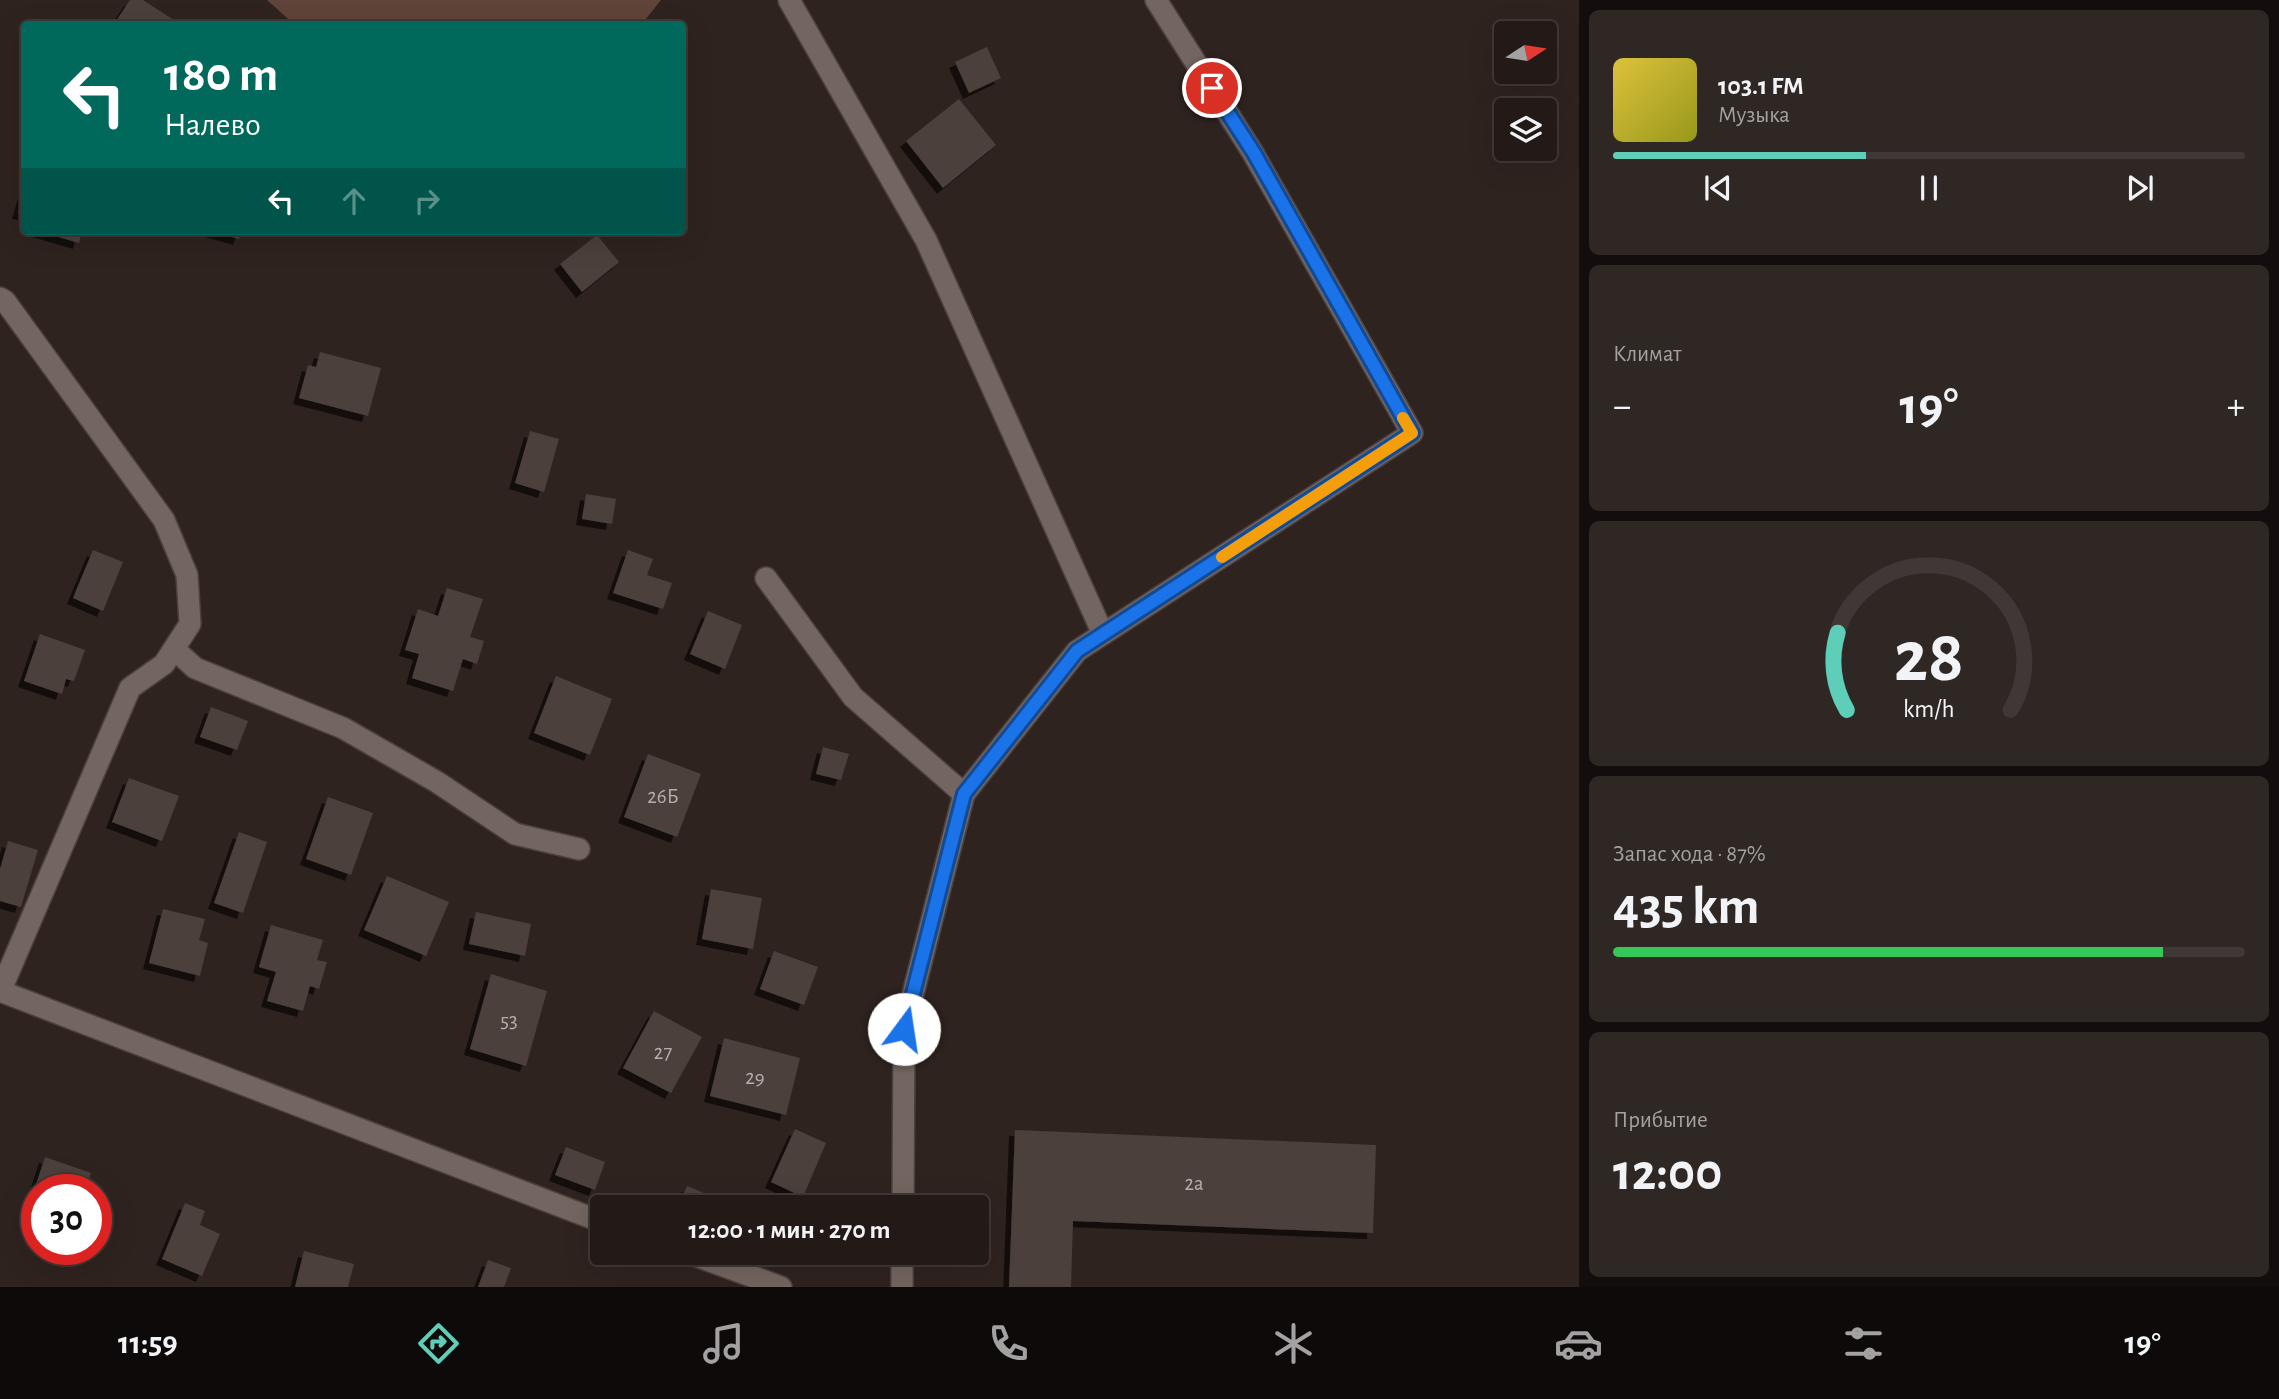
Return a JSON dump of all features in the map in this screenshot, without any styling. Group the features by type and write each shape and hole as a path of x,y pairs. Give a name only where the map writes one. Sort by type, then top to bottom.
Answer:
{"street":[{"path":"789,0 926,240 1103,634"},
{"path":"903,1195 904,1029 964,794 1077,651 1412,433 1254,153 1156,0"},
{"path":"0,298 5,301 164,520 187,575 190,624 164,664 130,688 0,991 590,1217"},
{"path":"766,578 853,697 964,794"},
{"path":"174,649 194,668 343,727 437,782 515,834 579,849"},
{"path":"721,1265 781,1287"},
{"path":"902,1265 902,1287"}],"shaded area":[{"path":"267,0 661,0 644,21 291,21"}],"building":[{"path":"130,0 143,0 175,21 116,21"},
{"path":"987,47 1001,78 969,93 955,62"},
{"path":"959,99 996,145 943,188 906,141"},
{"path":"52,235 81,235 79,243"},
{"path":"225,235 240,235 239,239"},
{"path":"597,235 619,262 582,292 560,264"},
{"path":"320,352 381,368 368,416 299,398 308,365 316,367"},
{"path":"530,431 559,439 544,492 515,483"},
{"path":"586,494 616,499 612,524 582,519"},
{"path":"93,550 123,562 103,611 73,598"},
{"path":"628,550 653,559 647,575 672,583 663,609 613,593"},
{"path":"447,588 483,599 470,637 484,641 477,664 463,659 453,691 412,678 419,654 405,650 418,609 438,616"},
{"path":"708,611 742,625 725,669 690,654"},
{"path":"40,634 85,650 74,681 66,679 62,694 24,681"},
{"path":"556,676 612,699 590,755 534,733"},
{"path":"211,707 248,721 237,750 200,737"},
{"path":"823,747 849,754 841,780 816,774"},
{"path":"648,754 701,774 677,837 624,817"},
{"path":"129,778 179,796 162,841 112,822"},
{"path":"328,797 373,813 351,875 306,859"},
{"path":"239,832 267,842 243,913 214,903"},
{"path":"8,841 38,850 21,907 0,901 0,869"},
{"path":"387,876 449,902 426,956 364,930"},
{"path":"711,889 762,898 753,949 702,939"},
{"path":"163,909 205,919 199,940 208,943 200,976 149,963"},
{"path":"476,912 531,924 525,956 469,944"},
{"path":"271,925 323,940 317,960 327,962 319,989 310,986 303,1011 267,1001 276,972 259,967"},
{"path":"774,951 818,967 804,1005 760,989"},
{"path":"491,974 547,991 526,1066 470,1049"},
{"path":"654,1011 702,1037 671,1093 623,1068"},
{"path":"724,1038 800,1058 786,1115 710,1096"},
{"path":"795,1129 826,1143 804,1195 771,1182"},
{"path":"1015,1130 1376,1145 1373,1233 1073,1221 1071,1287 1009,1287"},
{"path":"566,1147 605,1162 595,1190 555,1175"},
{"path":"45,1157 91,1173 91,1174 39,1174"},
{"path":"687,1186 709,1195 683,1195"},
{"path":"185,1203 205,1211 200,1225 220,1234 202,1276 162,1259"},
{"path":"304,1251 354,1264 348,1287 295,1287"},
{"path":"488,1260 511,1268 504,1287 478,1287"}],"slow traffic":[{"path":"1222,557 1412,433 1403,418"}],"route":[{"path":"904,1029 964,794 1077,651 1412,433 1254,153 1212,88"}]}
